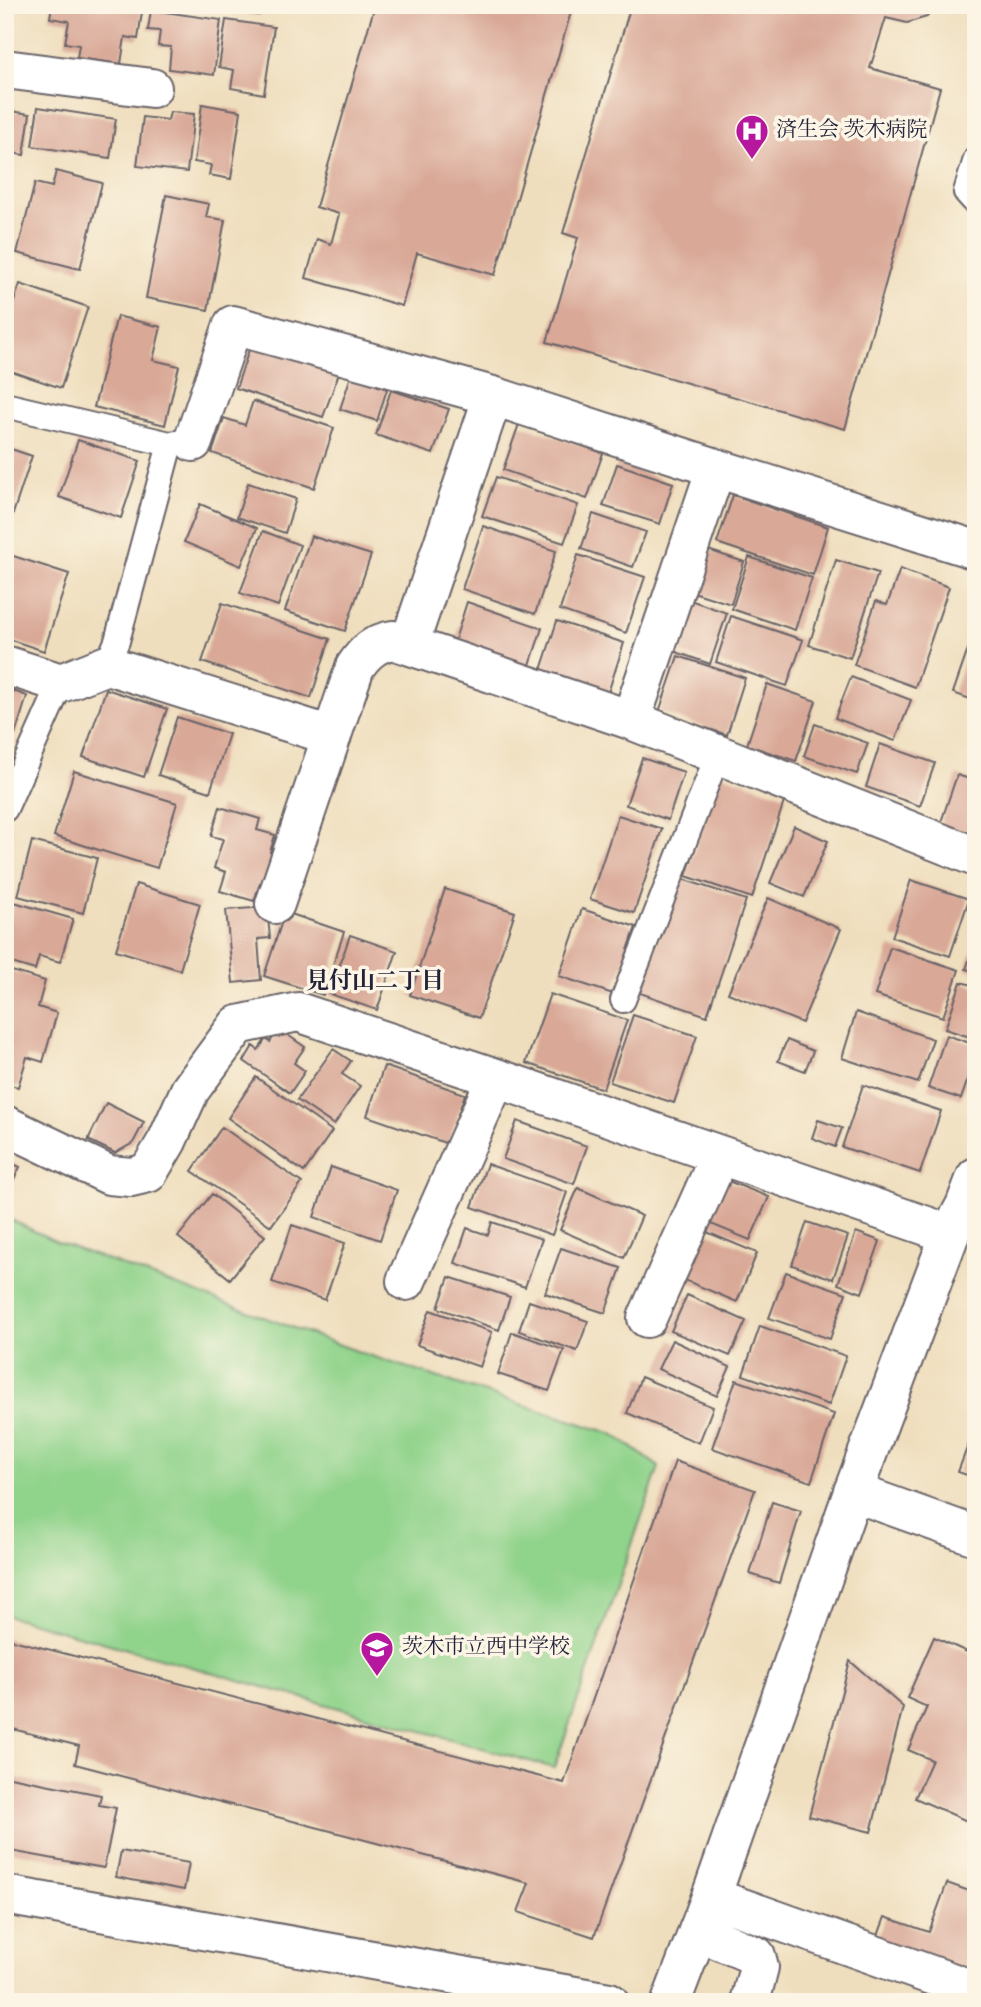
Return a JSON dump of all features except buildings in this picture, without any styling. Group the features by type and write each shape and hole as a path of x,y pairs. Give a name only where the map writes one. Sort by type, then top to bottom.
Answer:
{"street":[{"path":"5,69 152,88"},
{"path":"182,443 233,325 493,396 976,551"},
{"path":"409,645 493,396"},
{"path":"631,720 716,468"},
{"path":"275,904 355,667 361,657 381,642 393,640 631,720 976,857"},
{"path":"5,665 61,683 107,665 332,736"},
{"path":"5,1125 109,1175 131,1177 148,1173 167,1141 190,1090 238,1025 298,1012 720,1155 967,1207 853,1492 705,1914 671,2002"},
{"path":"407,1282 496,1078"},
{"path":"647,1318 720,1155"},
{"path":"853,1492 976,1536"},
{"path":"5,1895 609,2002"},
{"path":"705,1914 976,1991"},
{"path":"705,1914 756,1956 759,1967 750,2002"}],"lane":[{"path":"976,159 965,192 976,203"},
{"path":"5,405 182,443 107,665"},
{"path":"5,809 61,683"},
{"path":"623,1000 718,754"}],"green space":[{"path":"5,1217 55,1241 365,1354 613,1434 659,1467 554,1768 5,1615"}],"place":[{"name":"済生会 茨木病院","path":"752,161"},
{"name":"茨木市立西中学校","path":"377,1678"}],"district":[{"name":"見付山二丁目","path":"375,982"}]}
